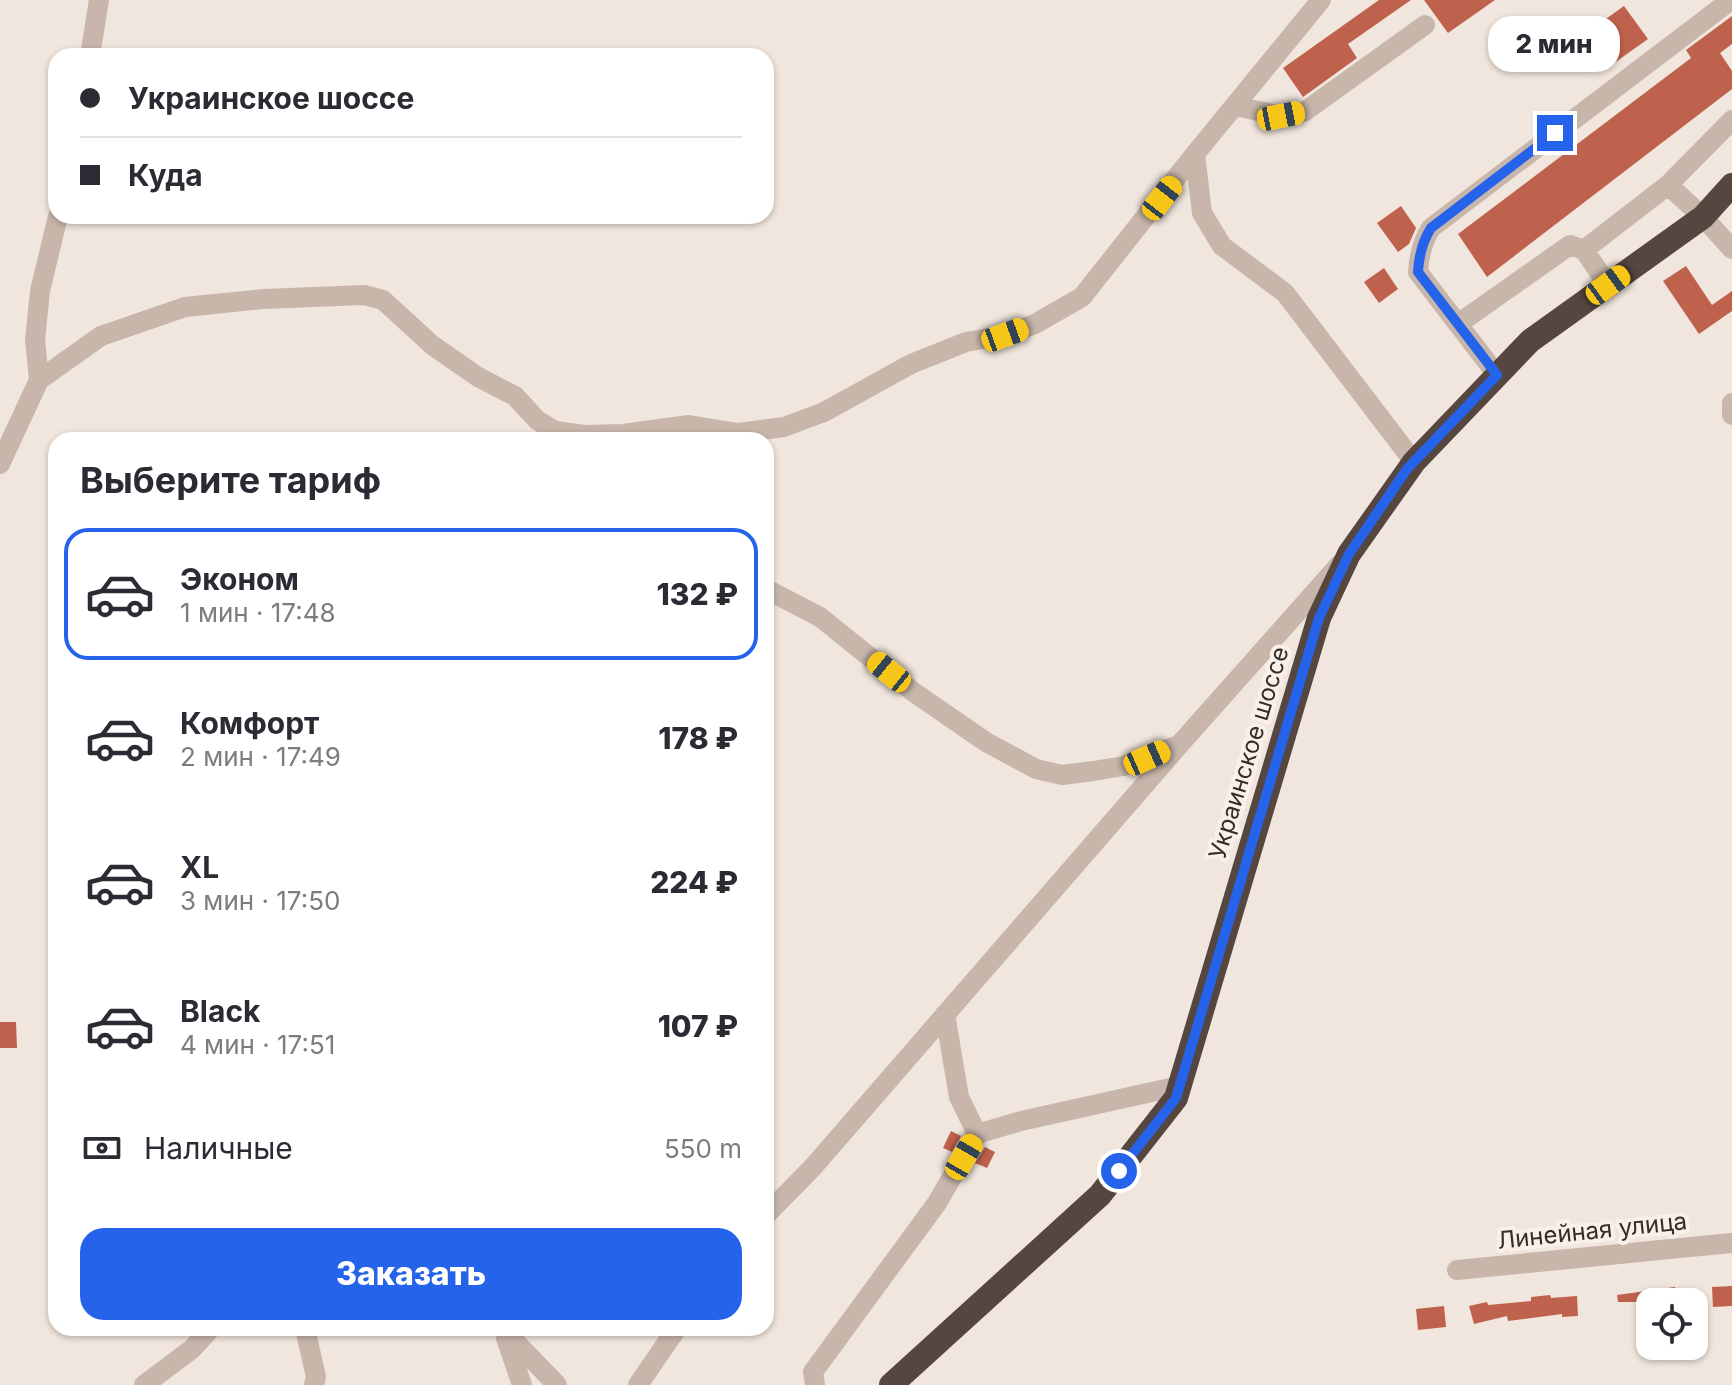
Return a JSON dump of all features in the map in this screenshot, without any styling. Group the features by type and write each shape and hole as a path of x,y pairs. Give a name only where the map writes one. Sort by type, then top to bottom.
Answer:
{"highway":[{"name":"Украинское шоссе","path":"891,1385 1100,1195 1176,1098 1319,618 1349,554 1414,462 1530,341 1703,217 1732,185"}],"street":[{"path":"91,48 99,0"},
{"path":"760,432 824,412 911,364 966,342 1005,335 1035,324 1082,297 1235,106 1304,9 1321,0"},
{"path":"1497,375 1418,272 1421,248 1431,228 1731,0"},
{"path":"1235,106 1281,116 1304,112 1425,25"},
{"path":"1584,250 1668,185 1732,120"},
{"path":"1195,154 1202,213 1222,246 1285,293 1414,462"},
{"path":"1668,185 1732,249"},
{"path":"39,380 35,340 40,291 56,224"},
{"path":"1458,324 1570,245 1584,250 1608,285"},
{"path":"0,464 39,380 101,336 185,307 264,299 364,295 383,300 432,345 478,377 515,396 537,420 562,432"},
{"path":"1732,403 1732,415"},
{"path":"638,432 689,425 716,432"},
{"path":"774,1207 813,1167 1349,554"},
{"path":"774,593 820,617 912,691 986,742 1036,769 1062,775 1093,771 1147,758 1180,744"},
{"path":"945,1014 959,1097 977,1134"},
{"path":"811,1381 937,1203 977,1134 1021,1121 1179,1086"},
{"name":"Линейная улица","path":"1457,1270 1732,1243"},
{"path":"144,1385 192,1349 204,1336"},
{"path":"307,1336 316,1377 314,1385"},
{"path":"504,1336 522,1385"},
{"path":"508,1336 557,1385"},
{"path":"638,1385 672,1336"}],"building":[{"path":"1379,0 1411,0 1348,44 1357,58 1303,97 1283,68"},
{"path":"1424,0 1495,0 1448,33"},
{"path":"1624,6 1648,39 1603,71 1579,38"},
{"path":"1732,16 1732,44 1720,53 1732,71 1732,89 1487,277 1458,234 1691,58 1686,50"},
{"path":"1401,206 1416,228 1409,244 1398,252 1377,223"},
{"path":"1686,266 1712,305 1732,291 1732,311 1699,334 1663,281"},
{"path":"1384,268 1398,289 1379,303 1364,282"},
{"path":"0,1022 16,1022 17,1048 0,1048"},
{"path":"951,1131 961,1136 952,1152 943,1148"},
{"path":"985,1147 995,1152 987,1168 975,1163"},
{"path":"1732,1286 1732,1306 1713,1307 1712,1287"},
{"path":"1636,1292 1636,1302 1618,1302 1617,1295"},
{"path":"1550,1295 1551,1298 1577,1296 1578,1316 1562,1317 1562,1314 1508,1321 1507,1316 1474,1324 1469,1306 1487,1302 1488,1305 1531,1301 1531,1297"},
{"path":"1444,1306 1446,1327 1418,1330 1416,1309"}],"route":[{"path":"1119,1171 1176,1098 1319,618 1349,554 1407,469 1497,375 1418,272 1424,239 1431,228 1555,133"}]}
